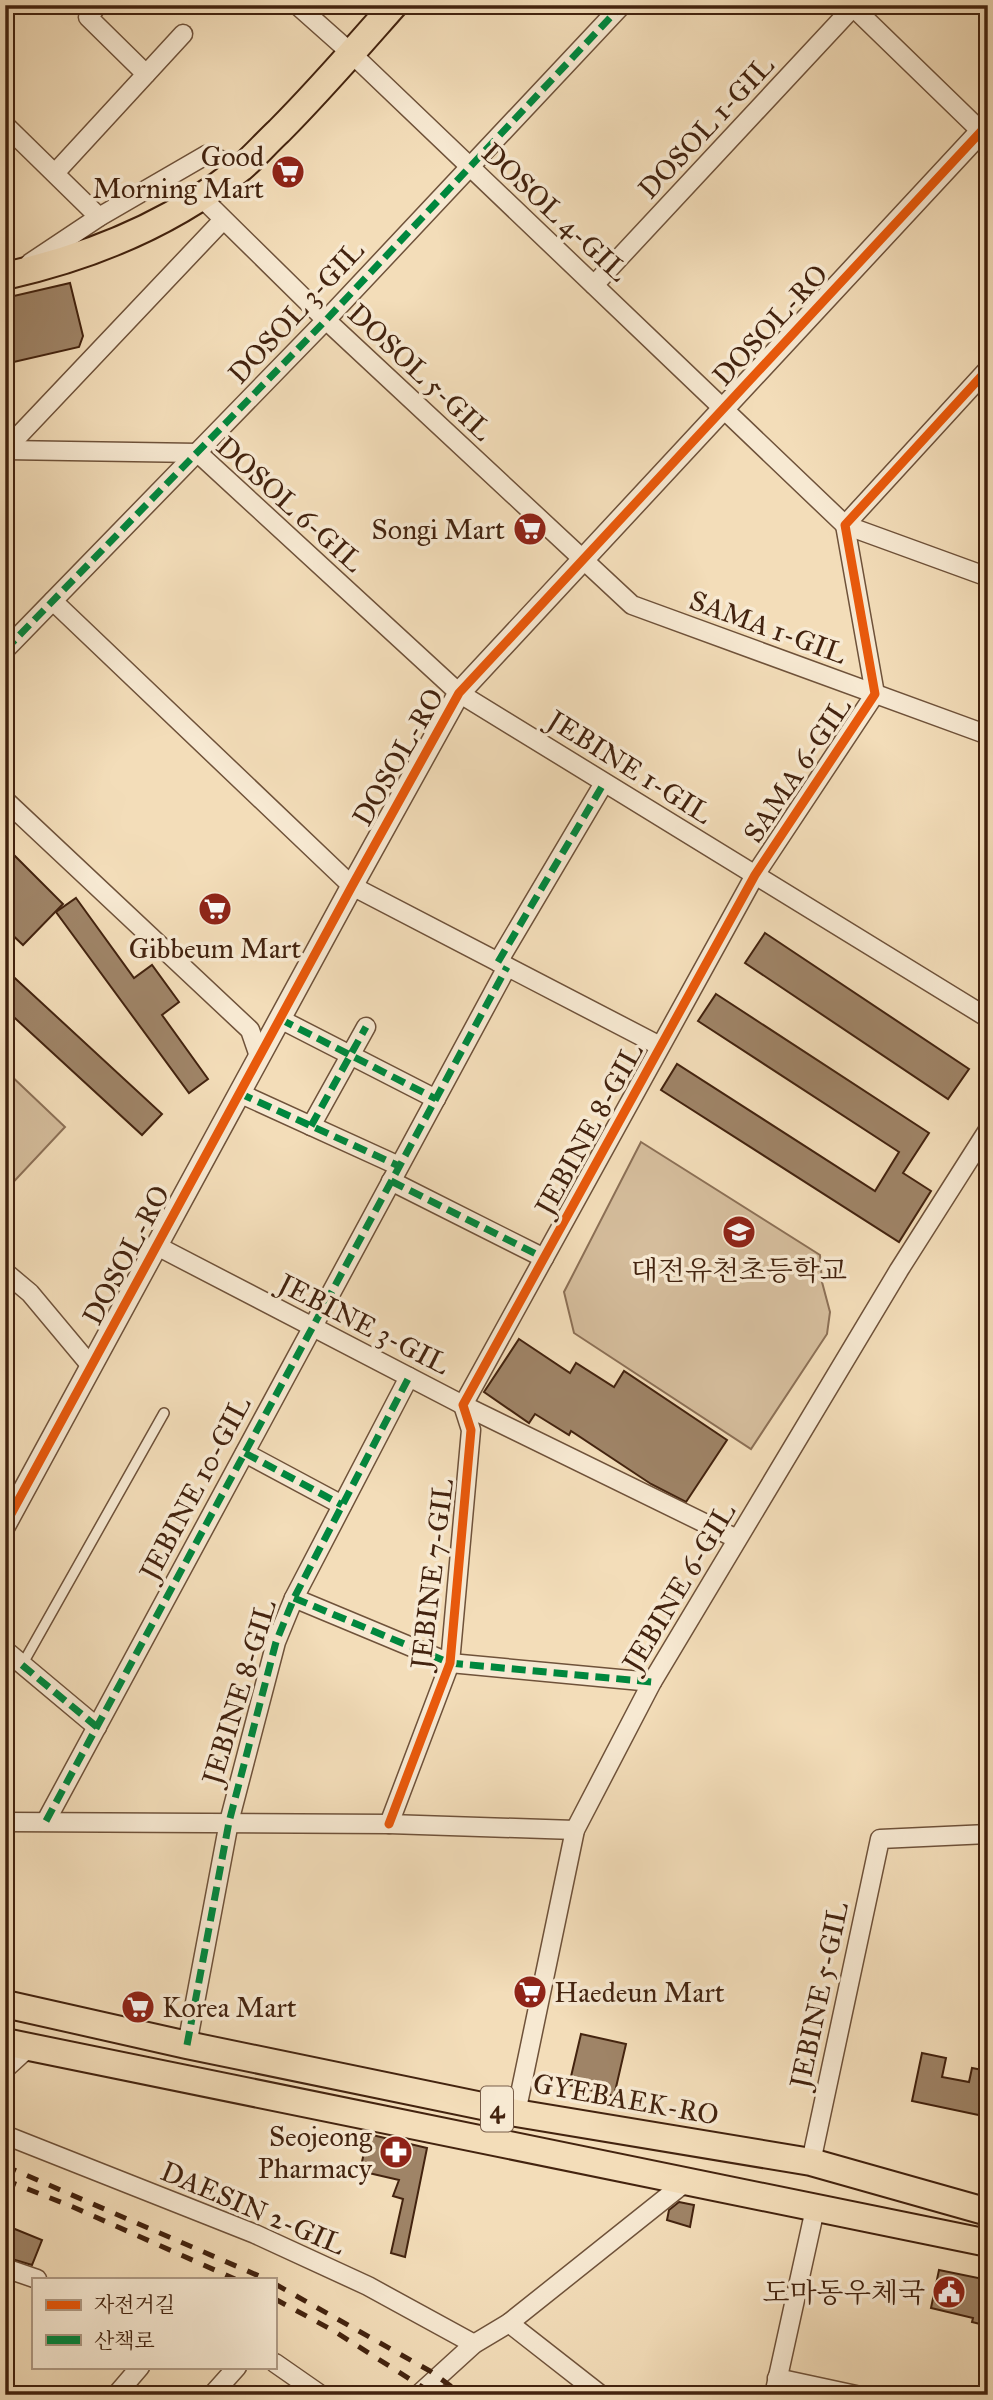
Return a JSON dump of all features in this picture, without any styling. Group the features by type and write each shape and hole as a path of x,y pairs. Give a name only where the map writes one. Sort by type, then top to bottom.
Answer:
{"main road":[{"path":"9,275 59,261 135,234 201,197 242,167 306,104 394,5"},
{"name":"GYEBAEK-RO","path":"5,2004 187,2045 516,2113 811,2162 988,2212"},
{"name":"4","path":"17,2045 988,2243"}],"street":[{"path":"98,5 88,17 146,74"},
{"name":"DOSOL 4-GIL","path":"298,5 845,525"},
{"name":"DOSOL 3-GIL","path":"5,650 326,320 622,5"},
{"path":"853,6 986,131"},
{"name":"DOSOL 1-GIL","path":"594,285 853,6"},
{"path":"54,173 183,34"},
{"path":"5,125 99,217"},
{"name":"DOSOL-RO","path":"5,1525 459,693 723,408 986,131"},
{"path":"9,275 99,217 206,155 242,167"},
{"name":"DOSOL 5-GIL","path":"201,197 326,320 583,560"},
{"path":"5,450 223,220"},
{"path":"988,369 845,525 988,577"},
{"name":"DOSOL 6-GIL","path":"5,450 198,453 459,693"},
{"name":"SAMA 6-GIL","path":"755,875 875,694 845,525"},
{"name":"SAMA 1-GIL","path":"583,560 632,605 988,735"},
{"path":"53,601 352,886 660,1046"},
{"name":"JEBINE 1-GIL","path":"459,693 988,1018"},
{"name":"JEBINE 10-GIL","path":"46,1821 436,1099 502,964 604,783"},
{"path":"5,800 250,1030 259,1056"},
{"name":"JEBINE 8-GIL","path":"463,1405 755,875"},
{"path":"280,1019 436,1099"},
{"path":"311,1126 366,1027"},
{"path":"239,1093 311,1126 544,1258"},
{"name":"JEBINE 6-GIL","path":"516,2113 575,1830 652,1682 900,1270 988,1130"},
{"name":"JEBINE 3-GIL","path":"157,1246 463,1405 737,1539"},
{"path":"5,1272 30,1293 91,1366"},
{"name":"JEBINE 8-GIL","path":"187,2045 229,1822 276,1642 294,1598 409,1377"},
{"name":"JEBINE 7-GIL","path":"390,1824 450,1663 471,1430 463,1405"},
{"path":"244,1452 342,1505"},
{"name":"JEBINE 7-GIL","path":"294,1598 450,1663 652,1682"},
{"path":"5,1650 97,1727"},
{"path":"5,1822 390,1824 575,1830"},
{"name":"JEBINE 5-GIL","path":"811,2162 880,1839 988,1834"},
{"path":"5,2069 17,2045"},
{"name":"DAESIN 2-GIL","path":"5,2134 268,2240 368,2286 474,2344"},
{"path":"418,2395 474,2344 509,2323 687,2181"},
{"path":"815,2209 775,2386 856,2395"},
{"path":"5,2268 34,2278"},
{"path":"509,2323 601,2395"},
{"path":"276,2364 313,2393"},
{"path":"116,2395 139,2368"},
{"path":"212,2395 236,2368"}],"lane":[{"path":"22,1665 164,1413"}],"shaded area":[{"path":"5,1070 65,1127 5,1191"},
{"path":"641,1142 820,1255 822,1282 830,1312 827,1334 751,1449 574,1333 564,1292"}],"building":[{"path":"70,283 83,336 79,347 5,364 5,298"},
{"path":"5,846 63,904 23,945 5,928"},
{"path":"76,898 134,978 152,965 179,1002 162,1015 208,1079 189,1093 56,912"},
{"path":"765,933 969,1069 948,1099 745,963"},
{"path":"5,969 162,1114 142,1135 5,1009"},
{"path":"716,994 929,1133 903,1173 931,1191 899,1242 661,1090 677,1064 875,1191 899,1152 698,1021"},
{"path":"519,1339 570,1373 576,1363 614,1387 624,1371 727,1440 686,1502 651,1484 571,1431 569,1435 535,1414 529,1423 484,1392"},
{"path":"581,2034 626,2044 614,2096 569,2085"},
{"path":"922,2053 946,2058 942,2077 969,2082 972,2068 988,2071 988,2117 912,2101"},
{"path":"368,2134 427,2148 405,2257 391,2253 403,2199 393,2196 399,2180 360,2171"},
{"path":"679,2202 694,2205 690,2227 667,2220 669,2210"},
{"path":"5,2225 42,2240 32,2265 5,2257"},
{"path":"939,2270 988,2280 988,2326 972,2322 973,2318 931,2308"}],"railway":[{"path":"5,2166 264,2278"},
{"path":"5,2180 233,2278"},
{"path":"276,2285 430,2371 463,2395"},
{"path":"276,2300 334,2331 435,2395"}],"marked path":[{"path":"5,650 326,320 622,5"},
{"path":"498,962 604,783"},
{"path":"46,1821 507,967"},
{"path":"280,1019 436,1099"},
{"path":"311,1126 366,1027"},
{"path":"239,1093 399,1166"},
{"path":"391,1181 544,1258"},
{"path":"187,2045 229,1822 276,1642 294,1598 409,1377"},
{"path":"245,1453 342,1505"},
{"path":"294,1598 450,1663 652,1682"},
{"path":"22,1665 97,1727"}],"cycle path":[{"path":"5,1525 459,693 988,124"},
{"path":"389,1824 450,1663 471,1430 463,1405 755,875 875,694 845,525 988,369"}],"place":[{"name":"Good Morning Mart","path":"288,172"},
{"name":"Songi Mart","path":"530,529"},
{"name":"Gibbeum Mart","path":"215,909"},
{"name":"대전유천초등학교","path":"739,1232"},
{"name":"Haedeun Mart","path":"530,1992"},
{"name":"Korea Mart","path":"138,2007"},
{"name":"Seojeong Pharmacy","path":"396,2152"},
{"name":"도마동우체국","path":"949,2292"}]}
